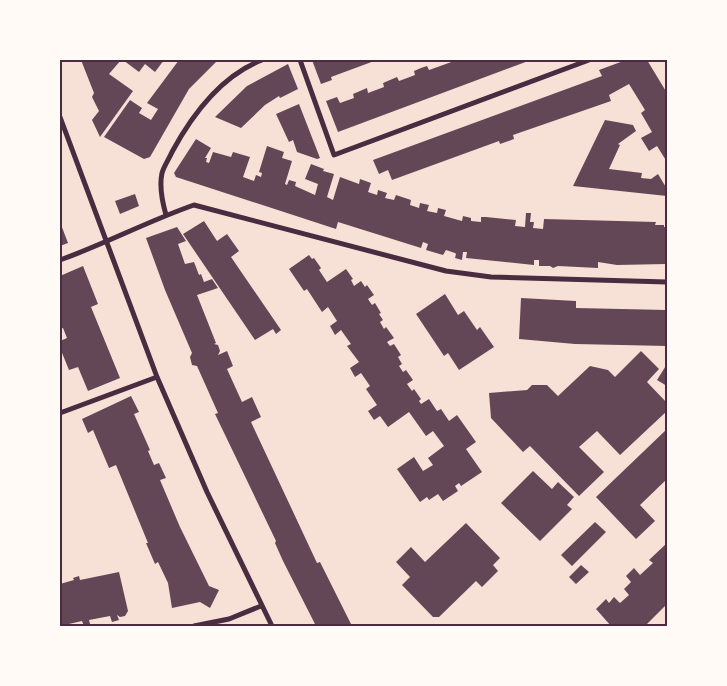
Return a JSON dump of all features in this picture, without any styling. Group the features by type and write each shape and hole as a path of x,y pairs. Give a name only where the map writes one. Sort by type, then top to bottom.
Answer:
{"street":[{"path":"166,215 160,185 162,171 194,116 216,91 241,71 262,60"},
{"path":"300,60 334,156 589,60"},
{"path":"60,117 157,377 206,492 272,626"},
{"path":"60,260 194,205 446,271 491,277 667,282"},
{"path":"60,413 157,377"},
{"path":"194,626 230,619 261,606"}],"building":[{"path":"81,60 121,60 109,74 133,91 100,137 92,120 99,111 92,97 94,93"},
{"path":"123,60 164,60 155,72 145,64 139,72"},
{"path":"179,60 218,60 189,89 150,157 144,159 104,137 130,100 142,108 139,113 151,120 158,109 147,103"},
{"path":"312,60 377,60 331,77 332,80 321,84"},
{"path":"457,60 531,60 338,132 326,101 337,97 340,103 354,98 353,94 367,88 368,93 384,87 383,83 397,77 399,81 415,75 414,71 421,68 427,66 429,70"},
{"path":"626,60 647,60 667,93 667,162 657,146 649,151 641,138 652,132 641,113 645,110 629,84 609,95 611,101 513,135 514,139 500,144 499,141 392,180 388,170 379,174 373,160 602,76 599,70"},
{"path":"288,64 298,89 280,98 279,96 265,105 241,128 215,117 247,86"},
{"path":"299,104 320,158 317,159 297,152 293,140 289,142 276,114"},
{"path":"605,120 633,125 636,131 618,144 620,145 609,169 642,173 641,178 651,179 658,174 667,189 667,196 573,186"},
{"path":"196,139 211,148 205,158 207,158 206,162 209,163 213,152 231,157 233,152 250,157 243,177 254,181 256,175 261,177 262,173 259,172 267,146 284,152 282,158 292,161 285,184 287,185 289,180 296,182 295,186 315,195 318,184 305,179 311,164 324,169 323,171 334,174 327,197 333,200 340,177 359,184 360,179 371,183 368,192 377,195 378,190 387,193 385,198 394,200 396,195 411,200 410,205 419,208 420,203 429,205 427,211 437,213 438,208 446,210 444,216 462,221 463,216 471,218 471,221 481,222 481,217 486,217 516,220 515,226 525,227 526,213 531,213 530,222 534,222 533,228 543,229 544,219 656,222 655,225 667,227 667,264 617,265 598,262 598,268 558,266 553,268 550,266 539,266 539,260 534,260 534,265 466,258 467,252 463,252 462,260 455,258 455,253 446,250 443,255 426,250 428,244 423,242 421,248 338,222 336,229 176,177 174,173"},
{"path":"135,194 139,206 120,214 115,201"},
{"path":"204,221 217,241 227,234 239,251 231,257 281,330 276,334 273,329 255,340 183,234"},
{"path":"60,222 68,243 60,246"},
{"path":"177,227 186,241 178,244 185,264 194,262 204,282 212,279 218,288 197,295 216,343 214,344 218,345 220,351 218,355 227,351 233,366 227,369 242,402 252,397 261,417 251,422 317,563 320,562 352,626 316,626 283,561 275,543 276,541 215,414 218,413 197,366 192,365 190,357 192,353 165,290 146,238"},
{"path":"309,255 312,259 314,258 321,268 319,270 327,282 346,269 353,279 351,280 354,286 361,281 365,287 367,285 374,295 368,299 372,305 375,303 383,320 380,322 384,329 386,327 394,338 387,342 390,346 394,344 401,355 398,357 402,364 399,366 403,372 406,370 413,380 407,384 412,391 414,389 421,399 419,401 421,404 429,399 437,411 441,409 449,421 457,415 476,442 466,449 482,472 461,486 459,483 455,486 458,491 443,501 438,494 429,500 427,497 420,502 397,469 414,457 423,471 433,465 428,458 444,446 433,431 426,436 409,412 388,427 380,416 374,420 368,411 377,405 366,389 370,386 361,373 355,377 350,368 359,362 347,346 351,344 341,330 335,335 330,326 337,321 328,307 322,312 307,289 304,291 289,269"},
{"path":"83,266 98,304 91,307 120,378 88,391 78,367 69,370 60,348 60,341 67,338 63,328 60,329 60,276"},
{"path":"445,294 458,315 464,311 477,330 480,327 494,347 459,370 448,353 444,356 416,314"},
{"path":"521,298 576,301 576,308 667,310 667,346 575,344 519,339"},
{"path":"641,351 659,369 647,382 667,403 667,411 620,455 597,431 579,447 604,472 579,496 530,446 523,452 491,418 489,393 527,390 532,385 547,385 558,396 590,366 608,370 615,377"},
{"path":"667,364 667,386 657,380"},
{"path":"131,396 139,412 134,414 150,450 148,451 154,465 159,463 166,478 160,480 180,527 209,586 219,590 210,608 200,602 172,608 168,583 158,562 155,564 116,465 109,468 93,430 88,433 82,419"},
{"path":"667,429 667,479 640,505 655,521 636,539 596,497"},
{"path":"533,471 552,489 558,482 574,497 567,505 572,509 540,541 501,503"},
{"path":"595,522 606,532 572,566 561,555"},
{"path":"466,523 500,558 493,565 498,571 482,587 476,581 439,617 433,617 402,585 410,577 396,562 411,547 425,562"},
{"path":"667,543 667,604 645,626 611,626 596,609 606,599 609,603 614,597 620,603 629,595 624,589 631,582 626,576 634,568 640,575 653,563 649,560"},
{"path":"581,565 589,572 576,584 569,577"},
{"path":"119,572 128,611 125,616 120,617 117,615 119,620 112,622 110,616 89,620 90,624 84,626 82,621 60,626 60,584 74,580 73,578 79,576 80,580"}]}
